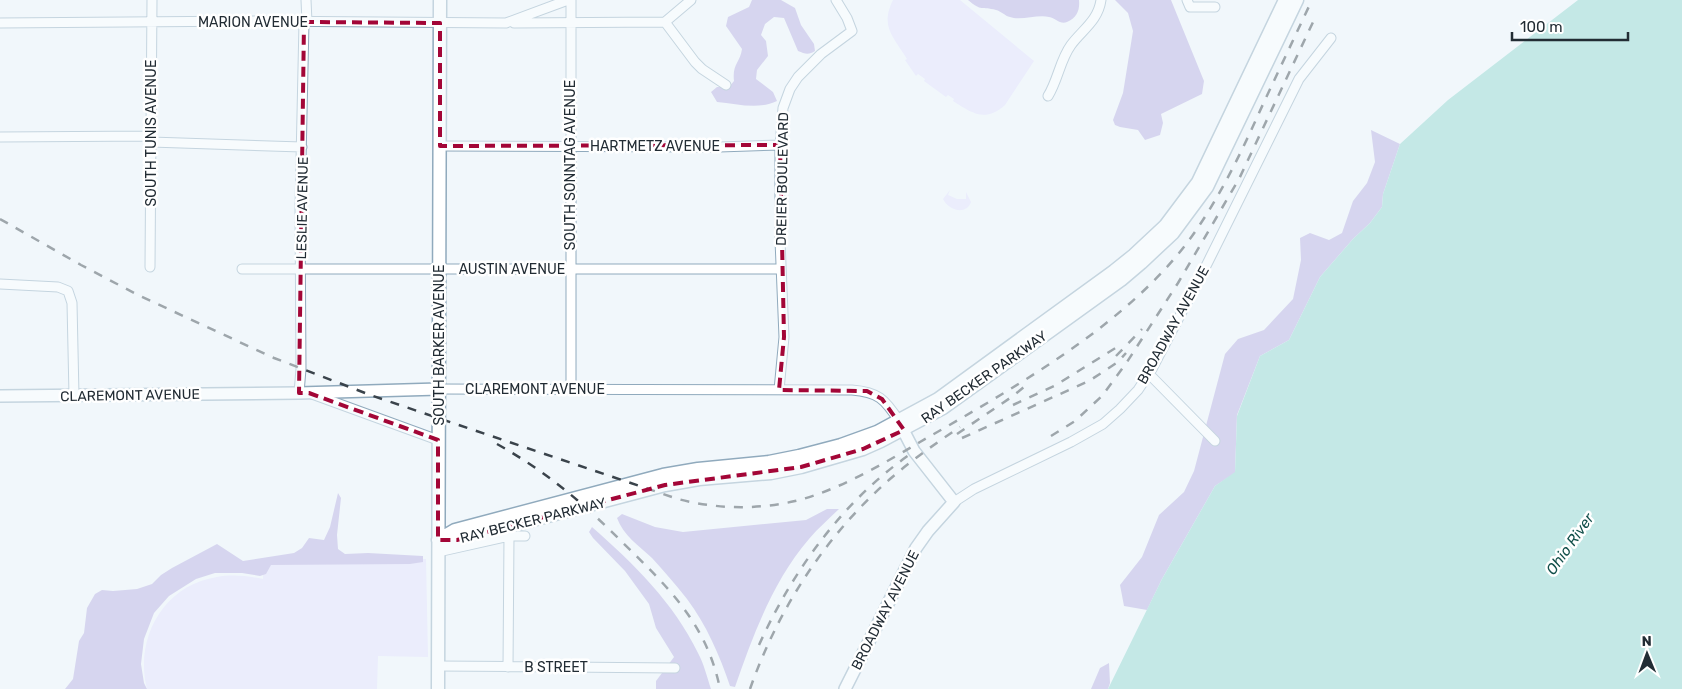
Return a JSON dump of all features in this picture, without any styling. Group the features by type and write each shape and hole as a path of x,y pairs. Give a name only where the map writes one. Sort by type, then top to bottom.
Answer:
{"main road":[{"name":"SOUTH BARKER AVENUE","path":"438,689 440,0"},
{"name":"RAY BECKER PARKWAY","path":"438,546 665,485 699,479 770,473 801,467 863,449 901,426 1134,255 1165,226 1189,196 1208,164 1285,0"},
{"name":"RAY BECKER PARKWAY","path":"901,426 943,408 1134,269 1173,233 1198,202 1217,169 1297,0"}],"street":[{"name":"SOUTH TUNIS AVENUE","path":"150,267 150,22 152,0"},
{"name":"LESLIE AVENUE","path":"304,393 301,369 300,207 306,0"},
{"name":"MARION AVENUE","path":"506,23 569,0"},
{"name":"SOUTH SONNTAG AVENUE","path":"569,0 571,389"},
{"path":"691,0 665,22 695,62 726,85"},
{"name":"DREIER BOULEVARD","path":"779,390 784,337 781,269 780,145 783,108 790,89 798,77 852,31 847,18 836,0"},
{"path":"1048,96 1064,56 1070,46 1094,20 1101,0"},
{"path":"1187,0 1190,7 1215,7"},
{"name":"MARION AVENUE","path":"0,23 665,22"},
{"name":"BROADWAY AVENUE","path":"845,689 912,554 928,531 954,502 974,489 1071,442 1103,424 1131,398 1149,374 1207,264 1299,79 1331,38"},
{"path":"0,137 151,139 302,147"},
{"name":"HARTMETZ AVENUE","path":"440,146 719,147 780,145"},
{"name":"AUSTIN AVENUE","path":"242,269 781,269"},
{"path":"0,284 58,287 68,290 72,303 74,396"},
{"path":"1149,374 1215,441"},
{"name":"CLAREMONT AVENUE","path":"0,396 304,393 439,389 867,391 882,399 901,426 914,451 954,502"},
{"path":"304,393 438,440"},
{"path":"508,667 509,536"},
{"path":"438,546 509,536 525,536"},
{"name":"B STREET","path":"438,666 675,668"}],"highlighted area":[{"path":"304,22 440,23 440,146 780,145 784,337 779,390 867,391 882,399 904,430 863,449 801,467 665,485 457,540 438,540 438,440 309,393 299,393"}],"shaded area":[{"path":"752,0 781,0 795,8 801,25 814,44 815,51 807,54 798,51 784,18 774,17 765,24 761,35 766,41 768,56 757,70 756,79 773,92 777,101 755,106 717,102 711,92 717,87 729,87 734,81 735,67 742,49 726,26 728,17 749,7"},
{"path":"893,0 960,0 1034,61 1005,105 998,110 985,115 966,109 953,101 954,99 948,95 946,97 924,81 925,79 918,74 916,76 905,60 907,59 893,37 888,24 889,9"},
{"path":"968,0 1079,0 1079,4 1075,16 1062,23 1045,16 1014,18 998,11 979,7"},
{"path":"1115,0 1171,0 1204,81 1202,94 1161,114 1163,123 1160,135 1145,140 1138,130 1115,125 1113,120 1123,93 1133,31 1128,13"},
{"path":"1371,130 1400,144 1383,194 1382,207 1370,223 1353,239 1320,277 1289,340 1260,356 1237,415 1235,473 1215,486 1162,579 1147,610 1124,606 1120,585 1142,557 1159,515 1184,492 1194,471 1225,354 1238,339 1264,330 1293,299 1301,260 1300,238 1310,233 1329,240 1342,233 1353,201 1367,183 1375,162"},
{"path":"950,190 948,195 957,199 966,199 966,192 971,202 969,206 965,209 957,210 945,203 943,199"},
{"path":"338,493 341,498 337,535 338,549 345,554 368,553 423,556 423,562 410,564 271,565 266,574 260,576 242,573 215,573 196,579 169,596 154,613 144,639 141,664 144,683 147,689 65,689 73,679 79,641 84,633 87,608 95,594 102,590 137,589 152,584 172,568 217,544 243,561 294,553 302,548 309,538 324,540 330,527"},
{"path":"827,509 839,509 809,539 785,573 765,609 735,687 730,686 712,641 694,609 652,558 627,535 617,518 622,514 655,527 683,532 806,520"},
{"path":"592,527 637,570 677,617 700,657 711,689 656,689 656,681 674,657 656,628 649,604 625,571 593,538 589,532"},
{"path":"426,559 428,657 378,656 377,689 147,689 144,670 145,651 149,633 157,617 168,603 182,591 198,582 228,576 246,576 263,579 263,560"},
{"path":"1109,663 1110,683 1108,689 1091,689 1100,668"}],"water":[{"name":"Ohio River","path":"1578,0 1682,0 1682,689 1108,689 1162,579 1215,486 1235,472 1237,416 1260,356 1289,340 1320,277 1353,239 1370,223 1382,207 1383,194 1400,144 1448,100"}],"railway":[{"path":"0,219 138,295 274,358 373,396 678,499 707,505 736,507 781,504 827,491 859,476 1028,378 1098,329 1161,274 1199,227 1220,192 1312,0"},
{"path":"1051,436 1075,421 1102,396 1127,362 1178,283 1239,179 1314,20"},
{"path":"1116,356 1142,329"},
{"path":"1013,405 1056,385 1122,344"},
{"path":"962,438 1089,381 1118,362 1126,353"},
{"path":"957,434 1024,387"},
{"path":"750,689 761,659 790,602 806,575 845,524 890,479 960,427"},
{"path":"497,444 547,476 577,500 653,573 695,625 714,665 720,689"},
{"path":"759,645 787,591 821,540 862,494 909,455"}]}
